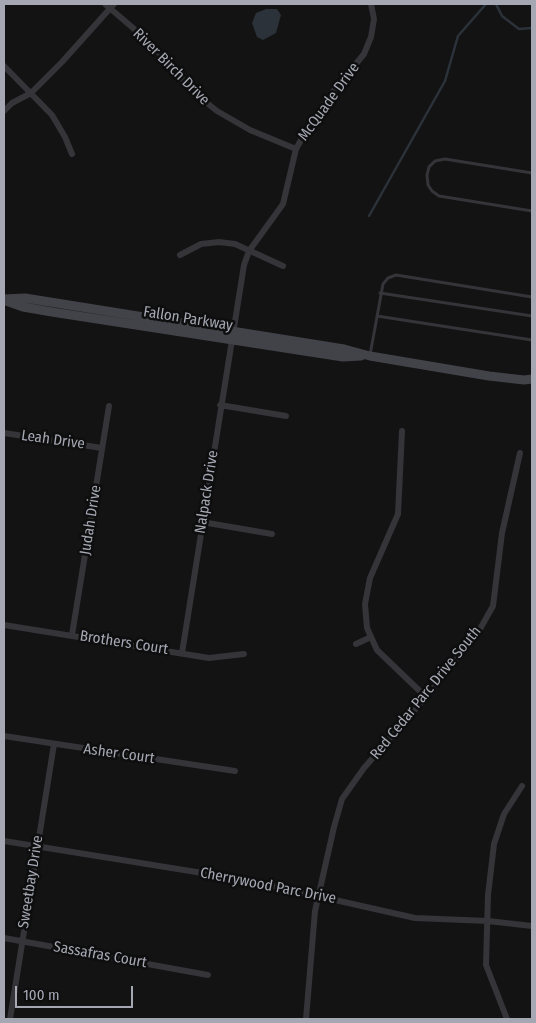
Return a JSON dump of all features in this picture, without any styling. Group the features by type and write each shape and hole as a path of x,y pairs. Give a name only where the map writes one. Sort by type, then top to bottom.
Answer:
{"street":[{"name":"McQuade Drive","path":"232,335 244,265 250,251 283,204 296,149 316,115 364,54 371,38 374,19 371,4"},
{"name":"River Birch Drive","path":"110,5 169,63 192,91 217,112 250,130 296,149"},
{"path":"4,111 12,103 31,93 62,62 110,5"},
{"path":"4,66 52,115 65,137 72,154"},
{"path":"180,255 201,244 219,242 236,244 283,266"},
{"name":"Fallon Parkway","path":"4,299 23,307 232,335 343,357 370,356 506,378 532,379"},
{"name":"Nalpack Drive","path":"182,653 232,335"},
{"name":"Judah Drive","path":"72,635 109,406"},
{"path":"220,406 286,416"},
{"path":"402,430 398,514 370,578 365,604 368,628 377,650 426,697"},
{"name":"Leah Drive","path":"4,433 102,448"},
{"name":"Red Cedar Parc Drive South","path":"306,1019 315,911 342,799 364,768 426,697 480,629 493,606 502,533 520,453"},
{"path":"202,522 272,534"},
{"name":"Brothers Court","path":"4,625 209,658 244,654"},
{"path":"356,644 371,637"},
{"name":"Asher Court","path":"4,736 235,770"},
{"name":"Sweetbay Drive","path":"10,1019 54,744"},
{"path":"507,1019 486,965 489,883 494,844 504,814 522,786"},
{"name":"Cherrywood Parc Drive","path":"4,841 246,880 415,918 488,921 532,926"},
{"name":"Sassafras Court","path":"4,938 208,974"}],"lane":[{"path":"532,173 445,159 435,161 429,167 427,176 428,184 432,191 439,196 532,211"},
{"path":"370,356 382,284 388,278 396,275 532,297"},
{"path":"380,292 532,316"},
{"path":"377,316 532,340"}],"shaded area":[{"path":"266,9 277,9 281,15 276,33 263,40 257,37 252,23 256,13"}],"waterway":[{"path":"369,216 445,81 458,36 486,4"},
{"path":"496,4 502,16 519,29 532,28"}]}
